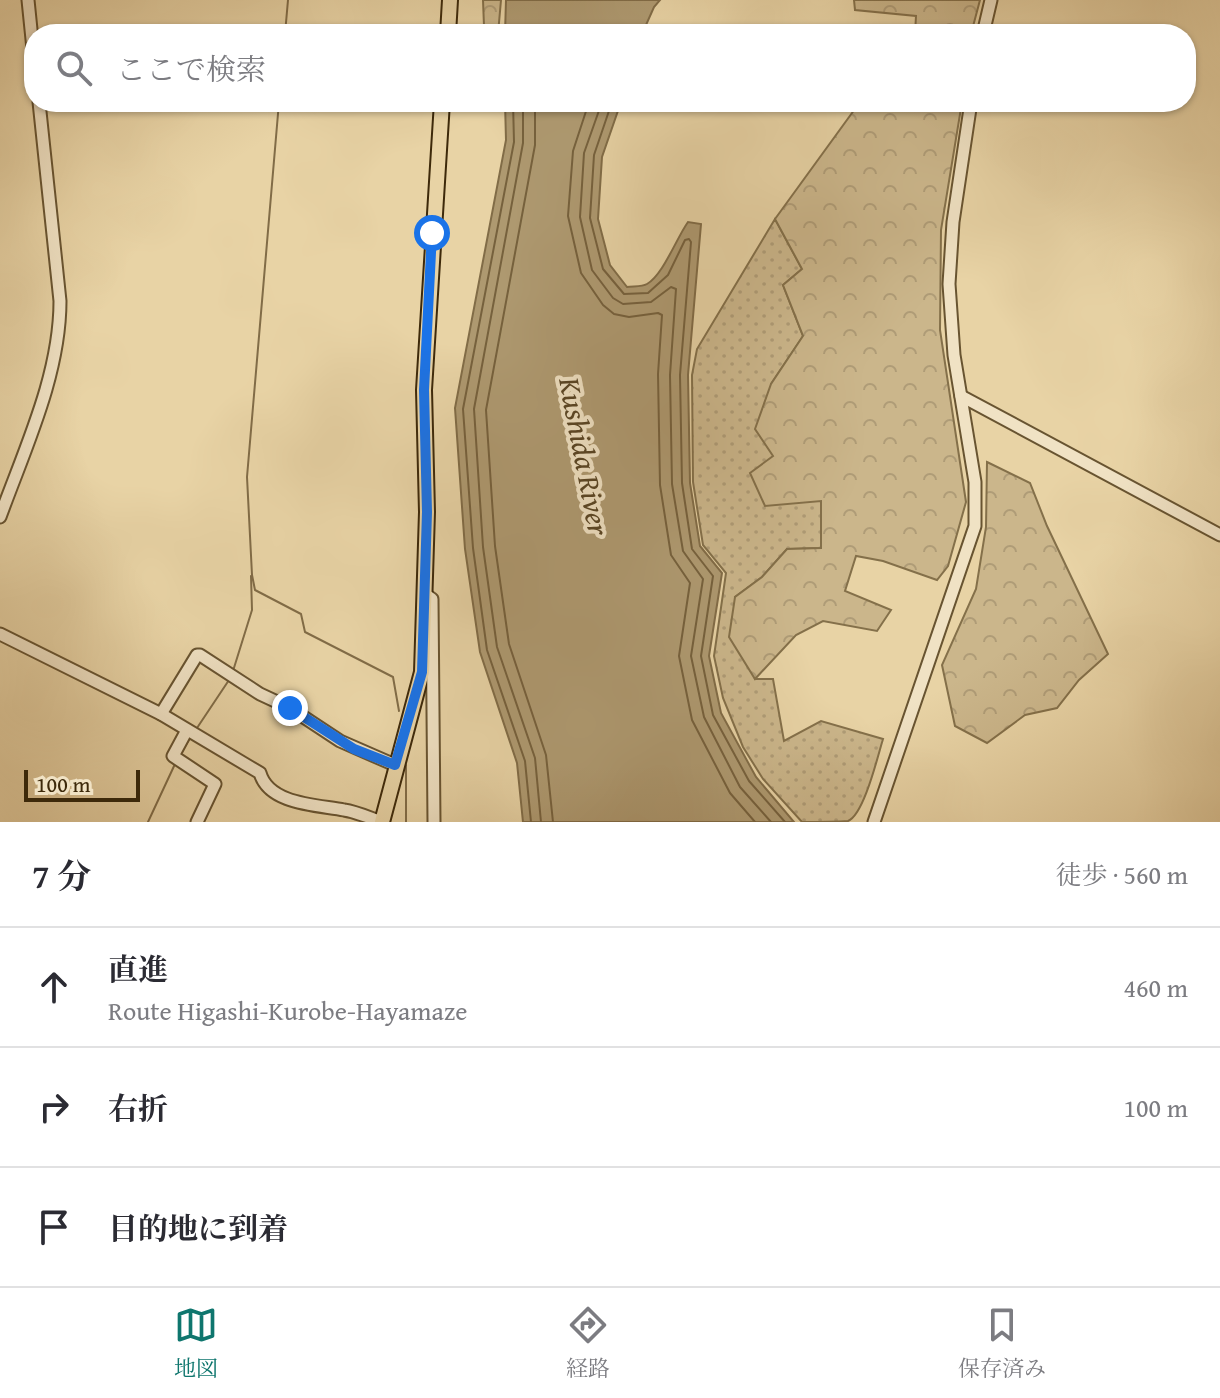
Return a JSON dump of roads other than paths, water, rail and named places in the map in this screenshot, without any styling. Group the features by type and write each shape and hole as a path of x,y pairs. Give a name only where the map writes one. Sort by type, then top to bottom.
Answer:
{"main road":[{"path":"449,24 450,0"},
{"path":"382,822 422,672 427,512 424,390 441,112"}],"street":[{"path":"28,0 30,24"},
{"path":"985,24 991,0"},
{"path":"0,517 54,364 60,324 40,112"},
{"path":"874,822 975,526 975,482 951,314 950,257 970,112"},
{"path":"961,396 1220,535"},
{"path":"425,594 432,599 434,822"},
{"path":"0,634 161,714 260,773 264,784 283,797 306,806 345,810 382,822"},
{"path":"161,714 197,655 354,749 395,765"},
{"path":"192,733 173,756 215,784 197,822"}],"water":[{"path":"506,0 660,0 646,24 505,24"},
{"name":"Kushida River","path":"505,112 618,112 602,157 598,219 610,265 627,287 645,285 653,279 688,222 701,224 688,375 690,483 700,546 722,573 709,656 721,713 756,777 794,822 523,822 517,763 480,652 465,549 455,408 506,140"}],"waterway":[{"path":"286,24 288,0"},
{"path":"278,112 247,477 255,590 301,614 305,632 393,677 399,711"},
{"path":"233,671 252,610 251,576"},
{"path":"197,728 229,680"},
{"path":"180,755 191,736"},
{"path":"148,822 175,764"},
{"path":"406,765 406,822"}]}
